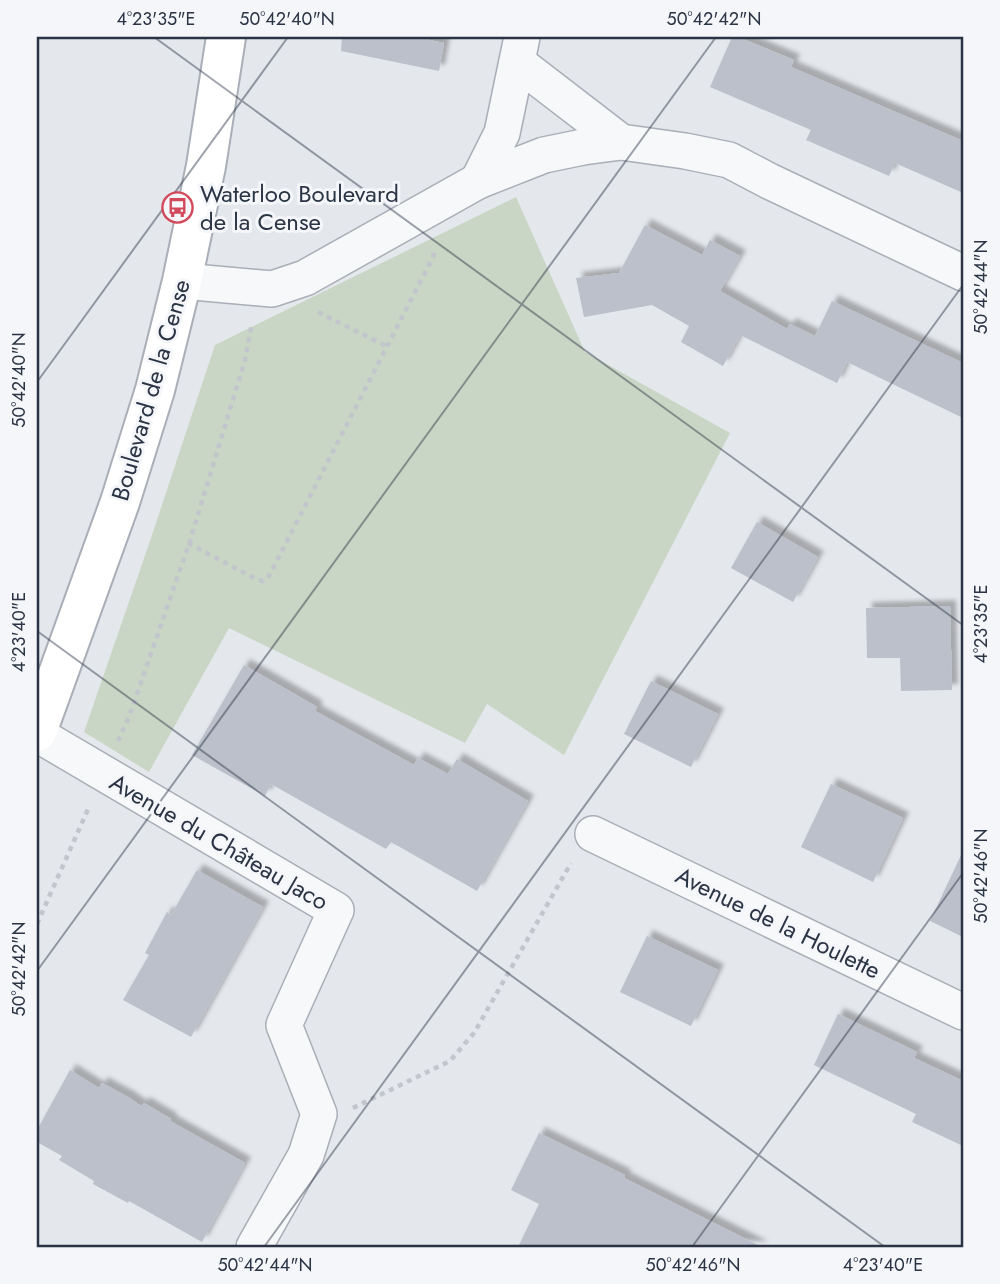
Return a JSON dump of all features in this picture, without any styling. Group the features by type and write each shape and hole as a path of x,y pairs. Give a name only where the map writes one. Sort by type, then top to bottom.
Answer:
{"main road":[{"name":"Boulevard de la Cense","path":"37,733 120,502 155,390 182,281 206,166 226,37"}],"street":[{"path":"519,50 621,142"},
{"path":"478,181 502,134 519,50"},
{"path":"182,281 266,289 305,278 478,181 544,155 621,142 729,160 963,273"},
{"name":"Avenue du Château Jaco","path":"37,733 336,910 284,1025 319,1114"},
{"name":"Avenue de la Houlette","path":"593,834 963,1012"},
{"path":"254,1247 306,1155 319,1114"}],"path":[{"path":"188,543 258,580 263,581 269,576 433,257 448,199"},
{"path":"37,924 130,717 188,543 266,289 386,346"},
{"path":"319,1114 350,1110 450,1061 474,1033 574,859 593,834"}],"green space":[{"path":"516,197 585,352 730,433 564,755 487,704 465,743 229,628 149,772 84,732 215,345"}],"building":[{"path":"342,37 415,37 444,43 439,71 341,51"},
{"path":"732,37 794,60 791,67 963,141 963,193 895,163 889,176 806,140 811,130 710,87"},
{"path":"645,225 702,255 710,240 740,256 720,291 787,329 790,324 815,336 832,301 963,363 963,418 847,362 837,383 740,335 723,366 681,342 689,326 652,305 584,317 576,278 619,273"},
{"path":"757,522 818,557 793,602 731,568"},
{"path":"950,606 952,690 901,691 900,658 867,658 866,608"},
{"path":"244,665 317,707 315,711 414,765 418,758 448,774 457,759 528,801 477,891 391,842 386,849 271,784 265,796 192,755"},
{"path":"651,681 718,714 691,767 624,734"},
{"path":"831,784 903,818 873,882 801,847"},
{"path":"963,851 963,937 930,921"},
{"path":"197,870 263,907 191,1037 123,1000 149,955 145,953 167,912 171,915"},
{"path":"647,936 718,970 691,1026 620,992"},
{"path":"838,1014 917,1052 914,1058 963,1081 963,1146 912,1122 916,1114 814,1065"},
{"path":"70,1070 99,1088 102,1083 141,1106 144,1103 171,1119 170,1121 245,1163 202,1242 93,1184 94,1181 59,1160 62,1156 37,1142 37,1130"},
{"path":"539,1133 762,1247 518,1247 539,1204 511,1190"}],"place":[{"name":"Waterloo Boulevard de la Cense","path":"177,208"}]}
